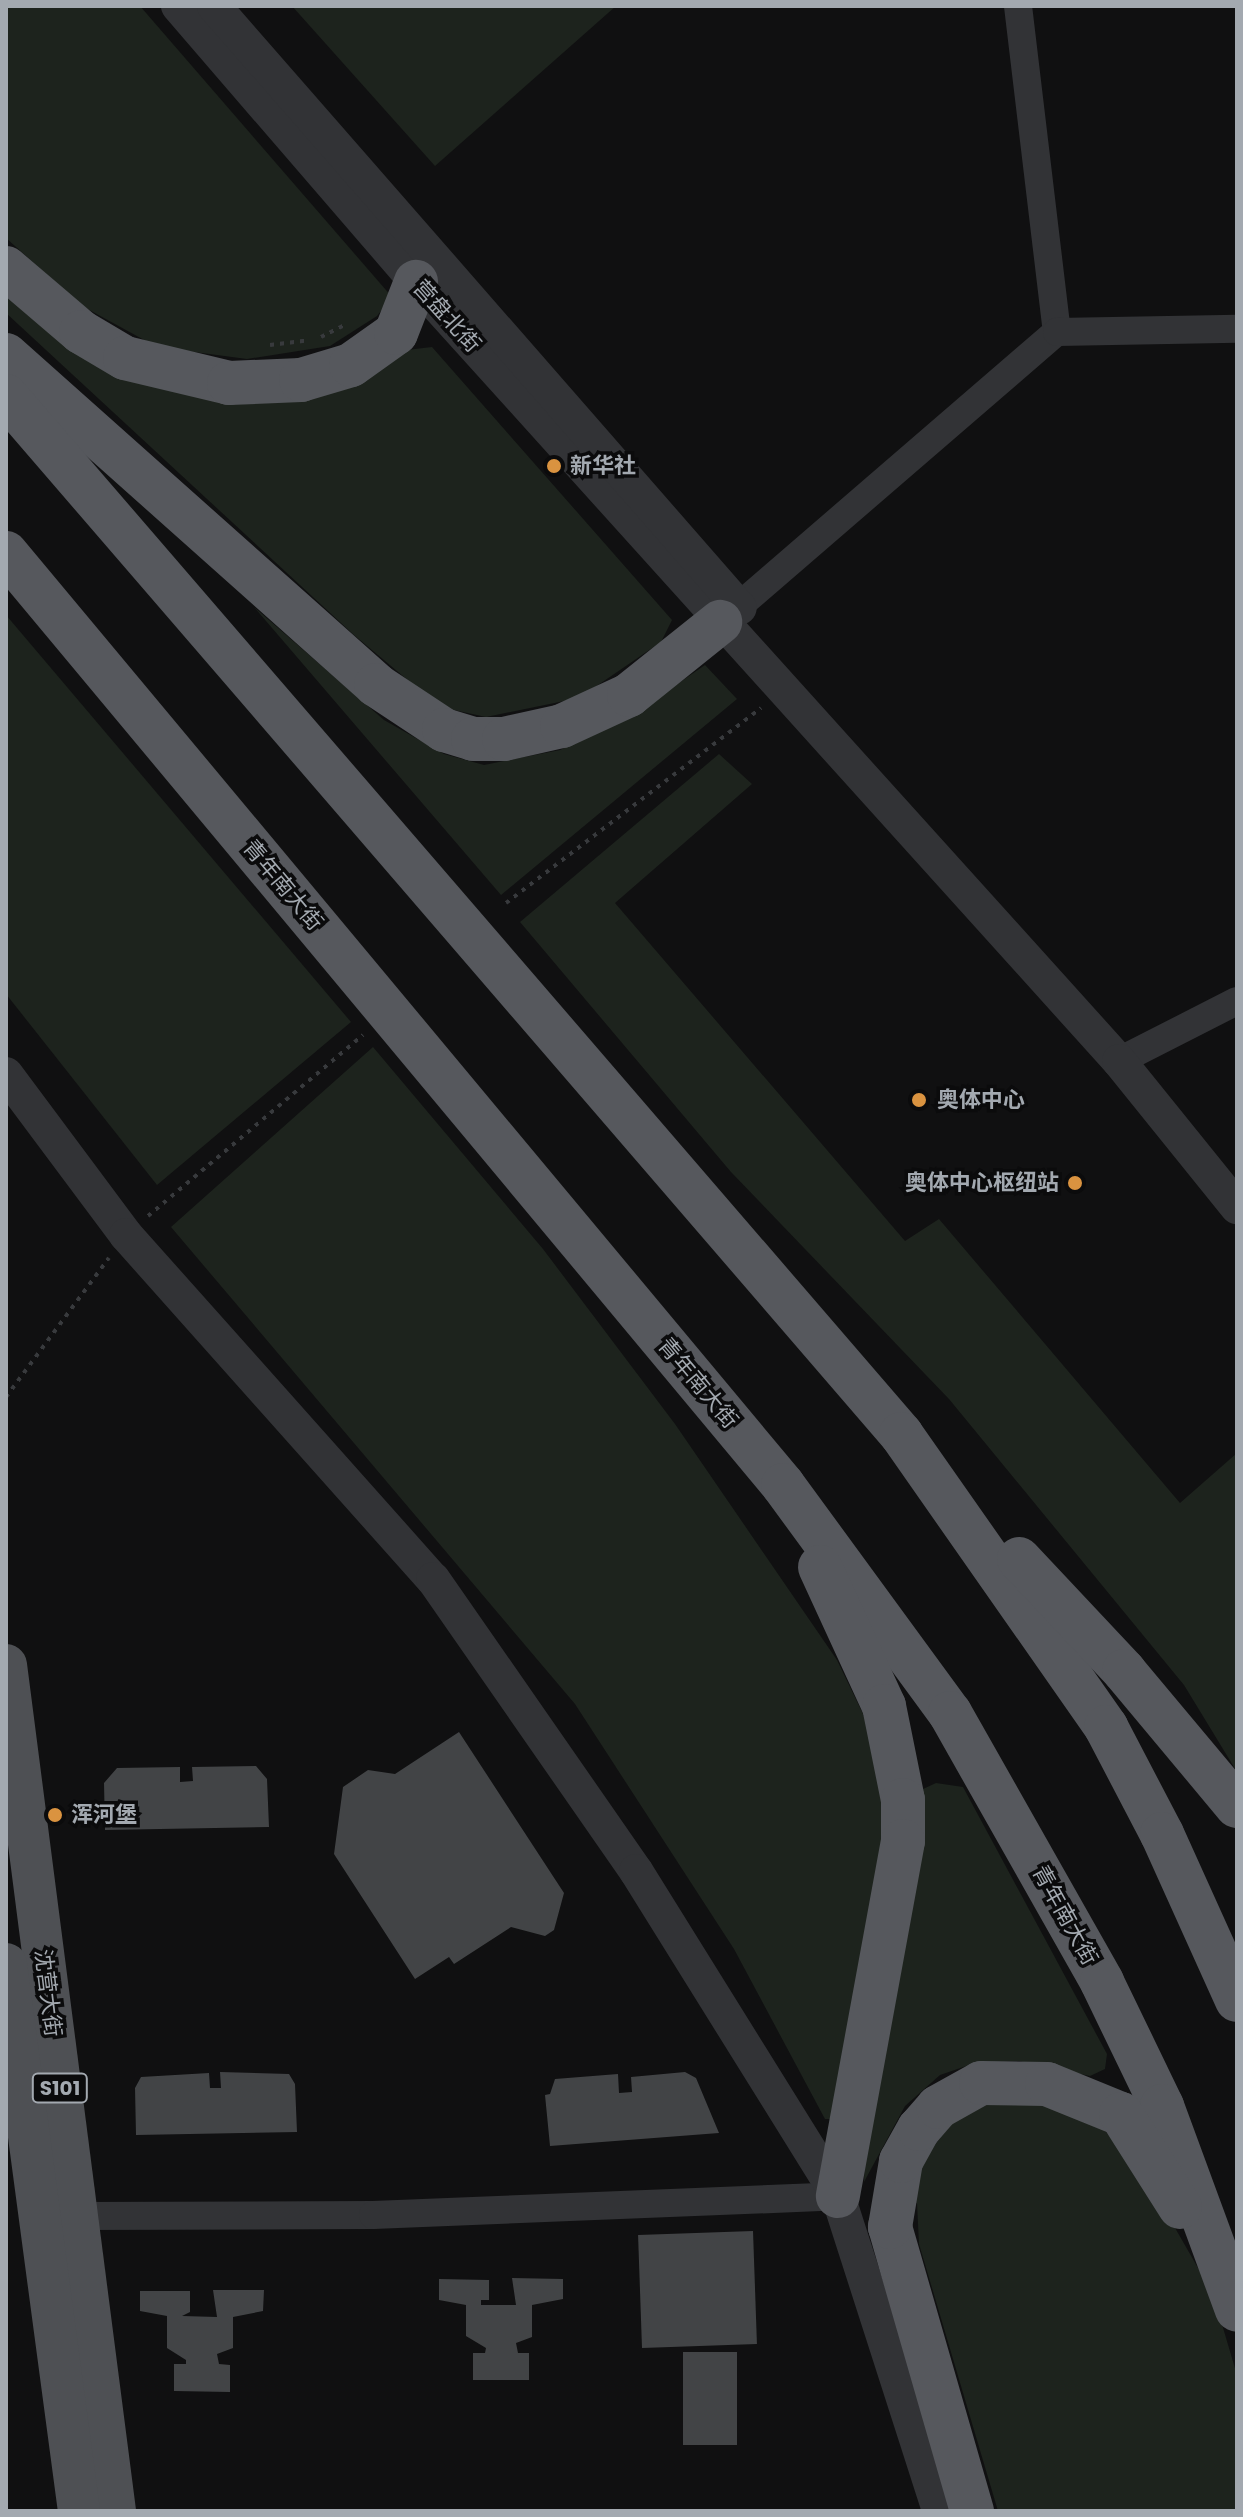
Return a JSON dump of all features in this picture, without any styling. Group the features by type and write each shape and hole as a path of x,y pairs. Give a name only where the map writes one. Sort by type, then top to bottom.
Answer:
{"highway":[{"path":"6,268 81,332 125,358 229,383 301,380 351,365 396,333 416,282"},
{"path":"6,355 376,685 444,730 473,739 504,739 562,726 629,695 730,615"},
{"path":"6,396 901,1434 1124,1671 1237,1806"},
{"name":"青年南大街","path":"6,553 783,1485 950,1713 1081,1943 1162,2106 1232,2297"},
{"path":"901,1434 1106,1727 1162,1834 1237,2000"},
{"path":"783,1485 884,1706 903,1800 899,1869 838,2196"},
{"path":"972,2511 890,2227 901,2161 938,2107 981,2083 1047,2084 1121,2114 1232,2297"}],"main road":[{"name":"沈营大街","path":"6,1665 32,2116 77,2216 115,2511"},
{"name":"沈营大街","path":"6,1964 32,2116 79,2511"}],"street":[{"name":"营盘北街","path":"178,6 416,282 730,615"},
{"name":"营盘北街","path":"214,6 730,615"},
{"path":"1018,6 1057,332"},
{"path":"1237,329 1057,332 730,615 782,692 1119,1061 1237,1207"},
{"path":"1119,1061 1237,1001"},
{"path":"6,1074 126,1235 433,1579 636,1871 838,2196 939,2511"},
{"path":"77,2216 373,2215 838,2196"}],"path":[{"path":"259,347 317,339 351,322"},
{"path":"506,903 782,692"},
{"path":"6,1397 126,1235 363,1035"}],"shaded area":[{"path":"6,6 140,6 392,297 377,316 330,346 247,359 157,347 82,306 6,238"},
{"path":"292,6 616,6 435,166"},
{"path":"6,281 152,380 432,347 672,620 661,642 579,698 486,717 440,707 354,635 6,313"},
{"path":"254,607 384,720 444,754 484,765 560,750 625,720 705,665 737,699 501,895"},
{"path":"6,615 351,1022 157,1185 6,994"},
{"path":"719,754 752,784 615,903 905,1241 939,1219 1180,1503 1237,1453 1237,1772 1184,1685 949,1399 731,1172 520,922"},
{"path":"373,1047 543,1249 675,1424 837,1660 864,1716 883,1773 884,1831 834,2119 825,2119 734,1949 575,1704 171,1227"},
{"path":"936,1783 963,1787 1107,2054 1105,2069 1090,2076 1019,2061 975,2063 940,2075 905,2106 864,2182 866,2125 923,1789"},
{"path":"1046,2101 1100,2124 1163,2207 1213,2294 1237,2375 1237,2511 998,2511 919,2244 917,2203 909,2202 927,2154 956,2119 987,2104"}],"building":[{"path":"459,1732 564,1893 554,1930 545,1936 511,1927 454,1964 449,1957 415,1979 334,1854 343,1787 368,1770 395,1774"},
{"path":"256,1766 267,1779 269,1827 105,1830 104,1783 117,1768 180,1767 180,1782 193,1781 192,1767"},
{"path":"220,2072 289,2074 295,2084 297,2132 136,2135 135,2088 141,2077 209,2073 210,2088 221,2088"},
{"path":"685,2072 696,2078 719,2133 550,2146 545,2095 550,2094 555,2079 618,2074 619,2093 632,2092 631,2077"},
{"path":"753,2231 757,2344 642,2348 638,2235"},
{"path":"512,2278 563,2279 563,2299 532,2305 532,2337 516,2343 518,2353 529,2353 529,2380 473,2380 473,2353 485,2353 486,2348 466,2336 466,2305 439,2300 439,2279 489,2280 489,2300 481,2300 481,2305 516,2305"},
{"path":"213,2290 264,2290 263,2311 233,2317 233,2348 217,2354 219,2364 230,2365 230,2392 174,2391 174,2364 186,2364 186,2360 167,2348 167,2316 140,2311 140,2291 190,2291 190,2312 182,2316 217,2317"},
{"path":"683,2352 737,2352 737,2445 683,2445"}],"place":[{"name":"新华社","path":"554,466"},
{"name":"奥体中心","path":"919,1100"},
{"name":"奥体中心枢纽站","path":"1075,1183"},
{"name":"浑河堡","path":"55,1815"}]}
